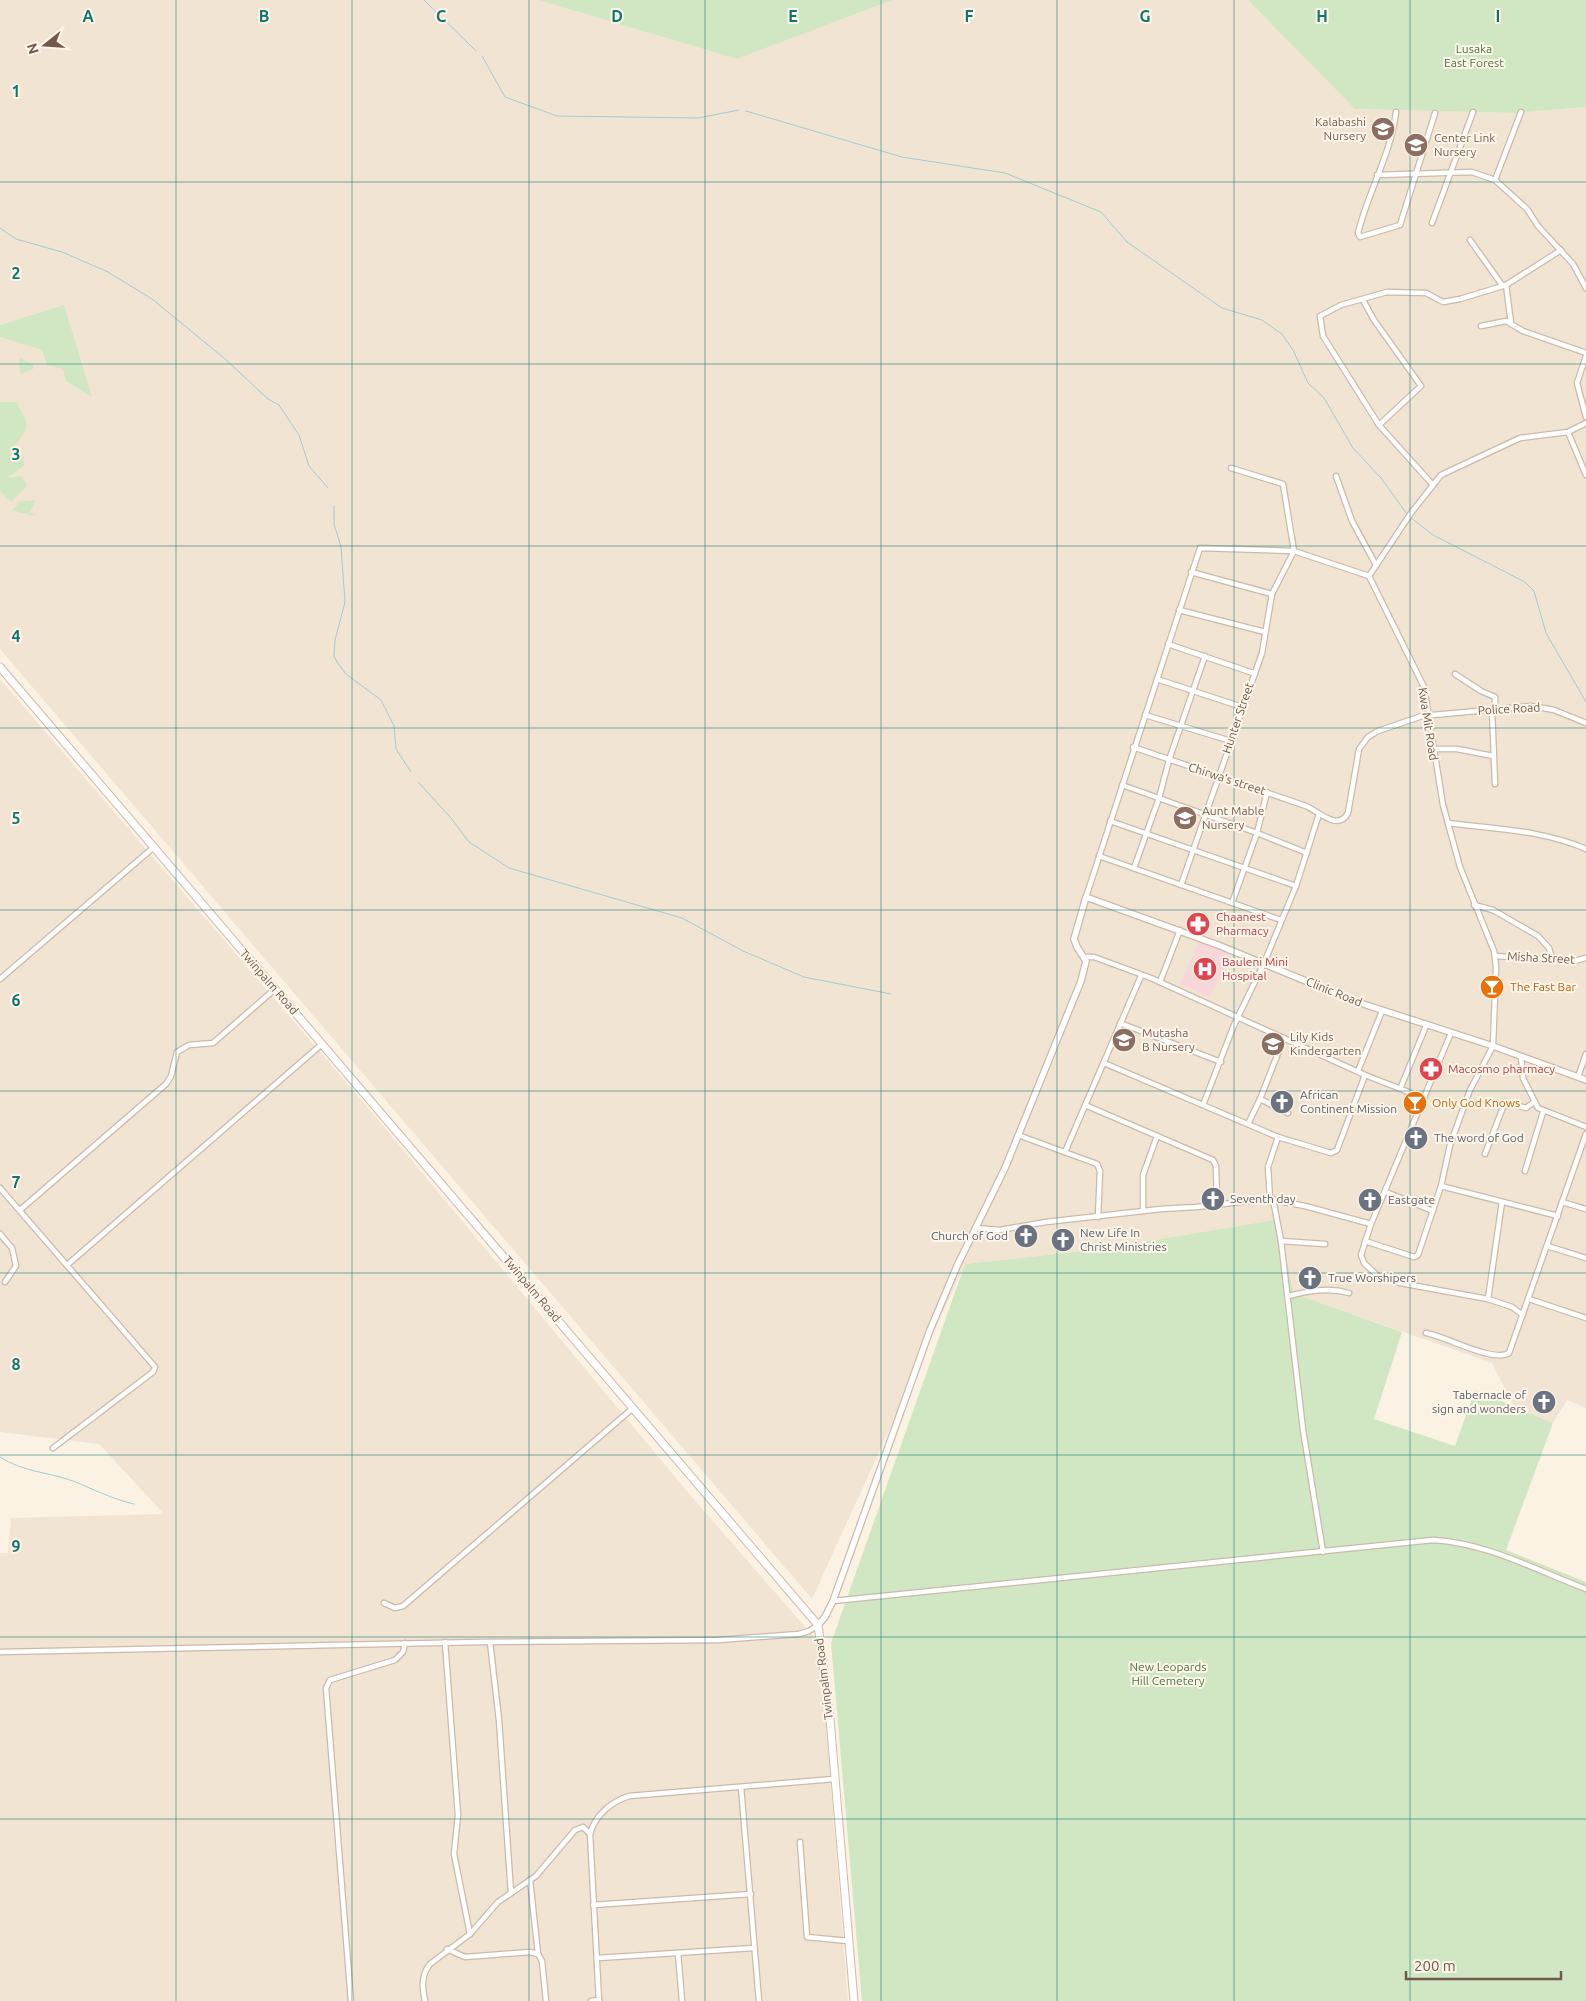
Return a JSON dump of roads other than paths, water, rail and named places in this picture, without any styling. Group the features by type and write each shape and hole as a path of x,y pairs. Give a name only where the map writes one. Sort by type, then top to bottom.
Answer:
{"main road":[{"name":"Twinpalm Road","path":"0,668 818,1625 824,1660 854,2001"}],"street":[{"path":"1396,112 1393,134 1365,204 1358,233 1360,237 1400,225 1435,113"},
{"path":"1432,223 1449,172 1473,112"},
{"path":"1496,180 1521,112"},
{"path":"1377,175 1472,172 1496,180 1522,204 1538,226 1573,264 1586,288"},
{"path":"1470,240 1504,285 1511,323"},
{"path":"1433,485 1379,425 1327,341 1320,326 1320,316 1322,313 1341,305 1391,292 1426,293 1440,301 1447,302 1504,285 1561,250"},
{"path":"1363,300 1374,320 1421,386 1379,425"},
{"path":"1481,326 1502,321 1511,323 1522,331 1586,355 1577,383 1586,417"},
{"path":"0,1652 446,1642 749,1638 799,1634 809,1631 818,1625 833,1601 918,1361 975,1228 1018,1135 1081,981 1086,961 1085,957 1076,947 1074,938 1133,747 1200,548 1294,552 1369,576 1409,516 1433,485 1446,472 1520,438 1568,432 1586,423"},
{"path":"1568,432 1586,475"},
{"path":"1231,468 1283,484 1294,552"},
{"path":"1336,476 1352,521 1376,565"},
{"name":"Hunter Street","path":"1181,885 1262,653 1272,594 1294,552"},
{"path":"1191,572 1272,594"},
{"name":"Kwa Mit Road","path":"1369,576 1420,677 1426,695 1433,749 1448,823 1460,867 1496,956 1493,1046"},
{"path":"1179,610 1265,632"},
{"path":"1168,644 1254,673"},
{"path":"1134,868 1147,834 1169,760 1205,656"},
{"path":"1455,674 1478,690 1495,697 1495,752 1493,756 1495,784"},
{"path":"1157,679 1242,707"},
{"name":"Police Road","path":"1319,814 1334,821 1342,820 1346,816 1359,749 1368,737 1378,731 1429,715 1539,706 1586,723"},
{"path":"1145,714 1180,727 1231,741"},
{"name":"Chirwa’s street","path":"1133,747 1267,792 1311,808 1319,814"},
{"path":"1433,749 1457,749 1493,756"},
{"path":"1122,785 1257,833 1307,853"},
{"path":"1232,903 1257,833 1267,792"},
{"path":"1203,1105 1238,1018 1264,963 1296,886 1319,814"},
{"path":"1110,821 1296,886"},
{"path":"1448,823 1542,835 1571,842 1586,849"},
{"path":"0,979 154,847"},
{"path":"1099,856 1281,920"},
{"name":"Clinic Road","path":"1086,897 1180,930 1382,1010 1426,1026 1493,1046 1586,1080"},
{"path":"1474,905 1493,910 1538,936 1549,948 1552,959"},
{"path":"1160,982 1180,930"},
{"name":"Misha Street","path":"1496,956 1574,961 1586,958"},
{"path":"1085,957 1094,957 1160,982 1365,1075 1424,1098"},
{"path":"1065,1152 1141,976"},
{"path":"20,1210 166,1084 171,1076 178,1052 189,1045 213,1043 275,989"},
{"path":"1358,1071 1382,1010"},
{"path":"1120,1022 1221,1062"},
{"path":"1400,1089 1426,1026"},
{"path":"1452,1034 1371,1224 1361,1255 1364,1263 1378,1276 1400,1283 1488,1298 1507,1305 1523,1315"},
{"path":"1248,1124 1284,1038"},
{"path":"67,1265 322,1044"},
{"path":"1365,1241 1416,1257 1433,1212 1450,1145 1470,1090 1493,1046"},
{"path":"1578,1077 1586,1054"},
{"path":"1521,1057 1522,1078 1534,1102 1543,1112 1586,1127"},
{"path":"1104,1063 1278,1137 1328,1152 1335,1152 1365,1075"},
{"path":"1260,1099 1288,1113"},
{"path":"1485,1154 1505,1102 1526,1108 1534,1102"},
{"path":"1085,1105 1215,1163 1217,1204"},
{"path":"1525,1172 1543,1112"},
{"path":"1426,1333 1490,1354 1504,1356 1510,1350 1586,1134"},
{"path":"1018,1135 1092,1162 1099,1167 1098,1217"},
{"path":"1143,1211 1143,1175 1157,1136"},
{"path":"1278,1137 1268,1167 1271,1199 1281,1241 1303,1430 1323,1552"},
{"path":"1441,1186 1558,1216"},
{"path":"0,1188 67,1265 92,1297 155,1367 154,1372 53,1448"},
{"path":"1386,1192 1433,1212"},
{"path":"0,1198 4,1193"},
{"path":"975,1228 1000,1230 1046,1222 1271,1199 1371,1224"},
{"path":"1488,1298 1502,1202"},
{"path":"1562,1202 1586,1209"},
{"path":"0,1234 12,1248 16,1266 5,1282"},
{"path":"1281,1241 1325,1244"},
{"path":"1547,1246 1586,1258"},
{"path":"1288,1296 1335,1289 1349,1293"},
{"path":"1529,1299 1586,1318"},
{"path":"384,1603 395,1608 403,1606 633,1408"},
{"path":"833,1601 1433,1540 1450,1541 1503,1555 1586,1589"},
{"path":"446,1642 458,1815 454,1854 470,1934"},
{"path":"490,1642 499,1720 511,1893"},
{"path":"351,2001 326,1688 330,1680 395,1660 403,1652 405,1643"},
{"path":"591,2001 600,2001 590,1834 600,1814 620,1799 637,1795 834,1779"},
{"path":"741,1787 759,2001"},
{"path":"425,2001 423,1982 426,1969 447,1949 470,1934 494,1906 530,1880 545,1866 575,1830 583,1827 590,1834"},
{"path":"800,1842 808,1937 848,1941"},
{"path":"530,1880 538,1954 542,1962 546,2001"},
{"path":"593,1905 751,1894"},
{"path":"598,1958 754,1948"},
{"path":"447,1949 465,1957 530,1952 538,1954"},
{"path":"678,1953 682,2001"}],"waterway":[{"path":"424,0 476,51"},
{"path":"482,56 505,97 557,116 698,118 739,110"},
{"path":"746,111 902,157 1005,173 1101,212 1127,242 1222,308 1262,320 1282,334 1293,350 1308,383 1324,398 1353,448 1381,478 1407,514"},
{"path":"0,228 16,239 62,252 108,272 152,299 224,358 268,399 279,405 299,435 309,466 328,488"},
{"path":"334,506 334,524 341,547 345,602 335,640 334,656 346,674 381,700 394,726 396,749 411,772"},
{"path":"1410,517 1433,535 1525,582 1534,591 1546,633 1586,702"},
{"path":"418,782 451,818 469,842 509,868 682,918 743,951 804,977 891,994"},
{"path":"0,1457 18,1466 64,1478 110,1497 134,1504"}],"place":[{"name":"Kalabashi Nursery","path":"1383,129"},
{"name":"Center Link Nursery","path":"1416,145"},
{"name":"Aunt Mable Nursery","path":"1185,818"},
{"name":"Chaanest Pharmacy","path":"1198,924"},
{"name":"Bauleni Mini Hospital","path":"1205,969"},
{"name":"The Fast Bar","path":"1492,987"},
{"name":"Mutasha B Nursery","path":"1124,1040"},
{"name":"Lily Kids Kindergarten","path":"1273,1044"},
{"name":"Macosmo pharmacy","path":"1431,1069"},
{"name":"African Continent Mission","path":"1282,1102"},
{"name":"Only God Knows","path":"1415,1103"},
{"name":"The word of God","path":"1416,1138"},
{"name":"Seventh day","path":"1213,1199"},
{"name":"Eastgate","path":"1370,1200"},
{"name":"Church of God","path":"1026,1236"},
{"name":"New Life In Christ Ministries","path":"1063,1240"},
{"name":"True Worshipers","path":"1310,1278"},
{"name":"Tabernacle of sign and wonders","path":"1544,1402"}],"park label":[{"name":"Lusaka East Forest","path":"1474,56"},
{"name":"New Leopards Hill Cemetery","path":"1168,1674"}]}
